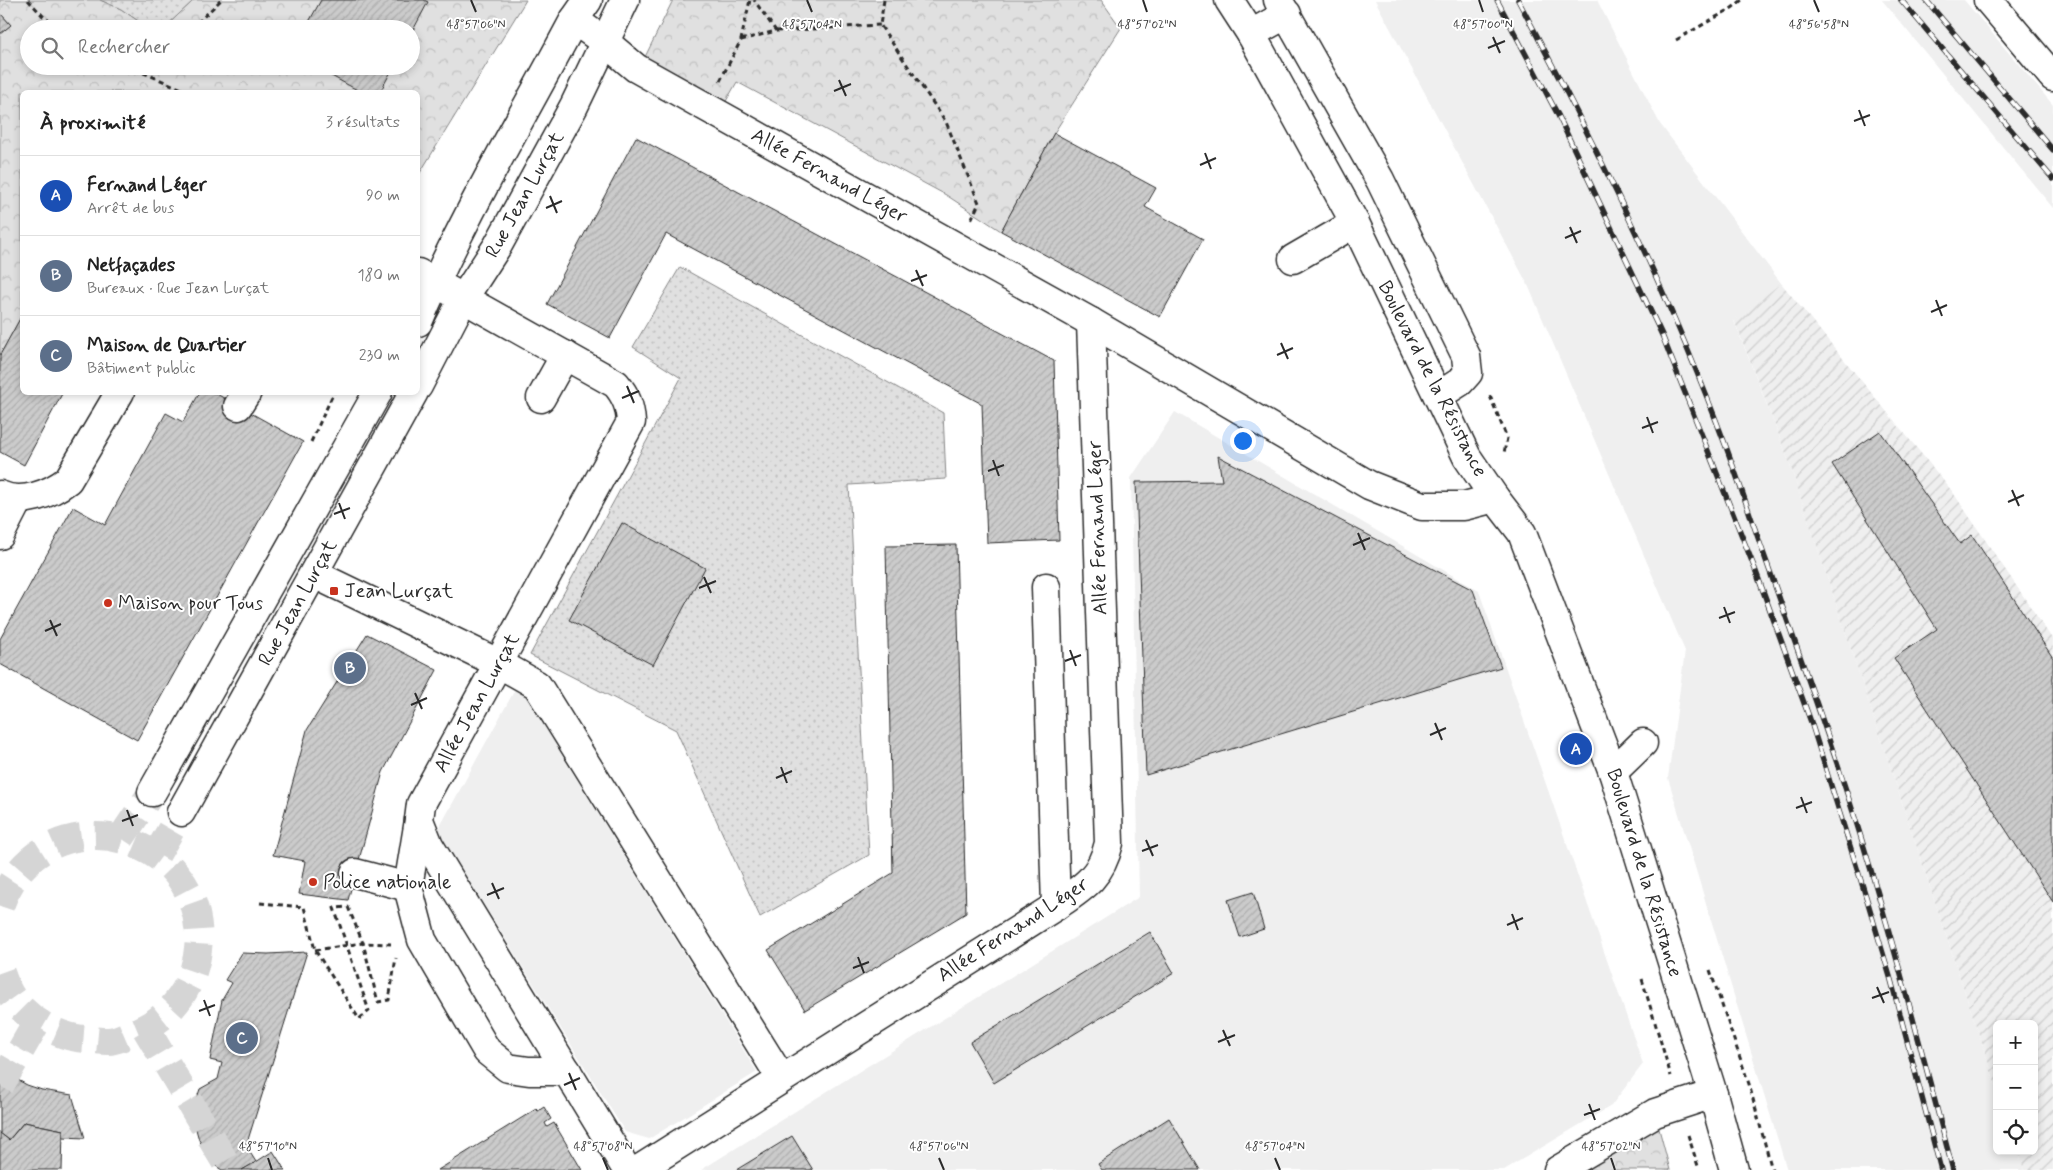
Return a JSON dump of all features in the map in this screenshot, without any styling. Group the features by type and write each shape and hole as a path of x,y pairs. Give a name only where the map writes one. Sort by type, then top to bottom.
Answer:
{"street":[{"name":"Rue Jean Lurçat","path":"420,382 464,298 498,245 574,106 625,0"},
{"name":"Boulevard de la Résistance","path":"1228,0 1251,34 1355,223 1467,457 1522,533 1613,772 1713,1094 1734,1170"},
{"path":"1988,0 2053,77"},
{"path":"1251,34 1282,7 1380,180 1466,356 1468,373 1460,382 1438,396"},
{"name":"Rue Jean Lurçat","path":"420,311 426,278 581,10"},
{"name":"Allée Fernand Léger","path":"581,10 605,42 636,68 1091,322 1369,485 1422,506 1464,506 1495,498"},
{"path":"1293,259 1355,223"},
{"name":"Allée Jean Lurçat","path":"408,887 421,804 631,422 630,408 625,396 616,384 426,278"},
{"name":"Allée Fernand Léger","path":"638,1170 1056,906 1086,885 1099,871 1109,843 1091,322"},
{"path":"541,398 565,355"},
{"path":"0,535 9,497 27,499 59,488 68,480 118,395"},
{"name":"Rue Jean Lurçat","path":"152,792 376,395"},
{"name":"Rue Jean Lurçat","path":"181,812 412,395"},
{"path":"314,574 498,663 537,685 782,1078"},
{"path":"1046,587 1056,906"},
{"path":"1613,772 1642,742"},
{"path":"419,820 429,845 627,1170"},
{"path":"355,873 408,887 410,942 487,1052 508,1068 529,1071 567,1071"},
{"path":"1558,1170 1655,1112 1713,1094"}],"path":[{"path":"28,0 48,20"},
{"path":"200,20 221,0"},
{"path":"752,0 776,31"},
{"path":"726,70 741,40 752,0"},
{"path":"884,0 880,25 946,122 979,204 958,248"},
{"path":"1676,40 1732,8 1742,0"},
{"path":"741,40 776,31 880,25"},
{"path":"149,75 184,90"},
{"path":"1466,356 1479,369 1507,438 1495,498"},
{"path":"260,903 304,907 315,950 359,1019 369,1011 346,945 334,908 348,907 363,943 378,1002 389,1000 410,942 363,943 346,945 315,950"},
{"path":"1640,971 1699,1170"}],"shaded area":[{"path":"1375,0 1597,0 1660,124 1781,283 1734,321 1788,459 1993,1077 1993,1155 2019,1155 2024,1170 1787,1170 1668,778 1685,651 1528,285"},
{"path":"1882,0 1964,0 2053,105 2053,208"},
{"path":"1781,283 1952,491 2053,640 2053,1170 2024,1170 2019,1155 2038,1155 2038,1020 1993,1020 1993,1077 1788,459 1734,320"},
{"path":"1175,412 1479,591 1643,1064 1611,1106 1504,1170 701,1170 1139,897 1131,478"},
{"path":"518,684 757,1072 649,1139 625,1132 438,830"}],"green space":[{"path":"0,0 100,0 121,9 137,20 20,20 20,75 420,75 420,20 173,20 194,0 526,0 420,173 420,90 20,90 20,319 0,355 0,34 11,25 0,13"},
{"path":"100,0 194,0 173,20 137,20 121,9"},
{"path":"673,0 1101,0 1121,28 1054,133 1001,231 946,195 737,82 725,103 645,57"},
{"path":"680,267 943,413 946,479 849,485 869,855 760,917 676,730 530,655 681,378 633,347"},
{"path":"1658,1125 1670,1170 1587,1170"}],"building":[{"path":"321,0 424,0 428,2 418,20 310,20"},
{"path":"0,13 11,25 0,34"},
{"path":"330,75 389,75 381,90 357,90"},
{"path":"1054,133 1156,188 1145,207 1203,239 1160,317 1001,231"},
{"path":"636,137 1054,361 1059,540 987,543 982,404 666,234 610,338 547,304"},
{"path":"20,319 20,395 61,395 24,465 0,452 0,355"},
{"path":"198,395 218,395 303,442 137,740 0,664 0,639 73,507 105,525 166,413 183,422"},
{"path":"1880,431 1960,544 1972,535 2053,658 2053,902 1894,658 1937,629 1832,464"},
{"path":"1218,456 1473,590 1501,667 1146,775 1136,482 1222,481"},
{"path":"622,523 705,568 653,665 569,620"},
{"path":"956,545 966,913 805,1010 768,950 893,873 886,546"},
{"path":"367,634 437,670 383,772 348,900 299,894 305,861 273,855 307,730"},
{"path":"1253,892 1264,929 1240,937 1228,900"},
{"path":"1150,932 1174,973 994,1083 970,1042"},
{"path":"307,952 246,1146 256,1162 242,1170 222,1170 214,1165 199,1140 194,1122 195,1104 200,1089 218,1079 222,1063 210,1060 222,1000 232,983 225,980 242,953"},
{"path":"0,1070 27,1085 42,1090 72,1095 85,1138 63,1137 63,1130 24,1122 9,1140 0,1133"},
{"path":"544,1107 551,1119 545,1123 547,1127 554,1123 582,1170 438,1170 536,1109 538,1111"},
{"path":"1169,1118 1200,1170 1102,1170 1098,1164"},
{"path":"24,1122 63,1130 62,1170 0,1170 0,1133 9,1140"},
{"path":"792,1136 813,1170 736,1170"},
{"path":"273,1151 285,1170 242,1170 256,1162"}],"tunnel":[{"path":"121,838 152,792"},
{"path":"157,854 181,812"},
{"path":"0,906 11,883 35,856 55,844 67,840 87,836 105,836 141,847 168,865 186,888 196,915 198,944 193,972 180,998 159,1019 130,1034 111,1041 75,1038 64,1035 33,1019 16,1003 0,970"},
{"path":"0,1086 37,1022"},
{"path":"146,1029 230,1170"}],"railway":[{"path":"1497,0 1558,115 1662,335 1755,569 1811,722 1868,903 1891,980 1941,1170"},
{"path":"1518,0 1575,109 1655,274 1725,444 1826,730 1859,831 1896,957 1953,1170"},
{"path":"1901,0 2053,179"},
{"path":"1926,0 2053,150"}],"place":[{"name":"Jean Lurçat","path":"334,591"},
{"name":"Maison pour Tous","path":"108,603"},
{"name":"Netfaçades","path":"350,668"},
{"name":"Fernand Léger","path":"1576,749"},
{"name":"Police nationale","path":"313,882"},
{"name":"Maison de Quartier","path":"242,1038"}]}
